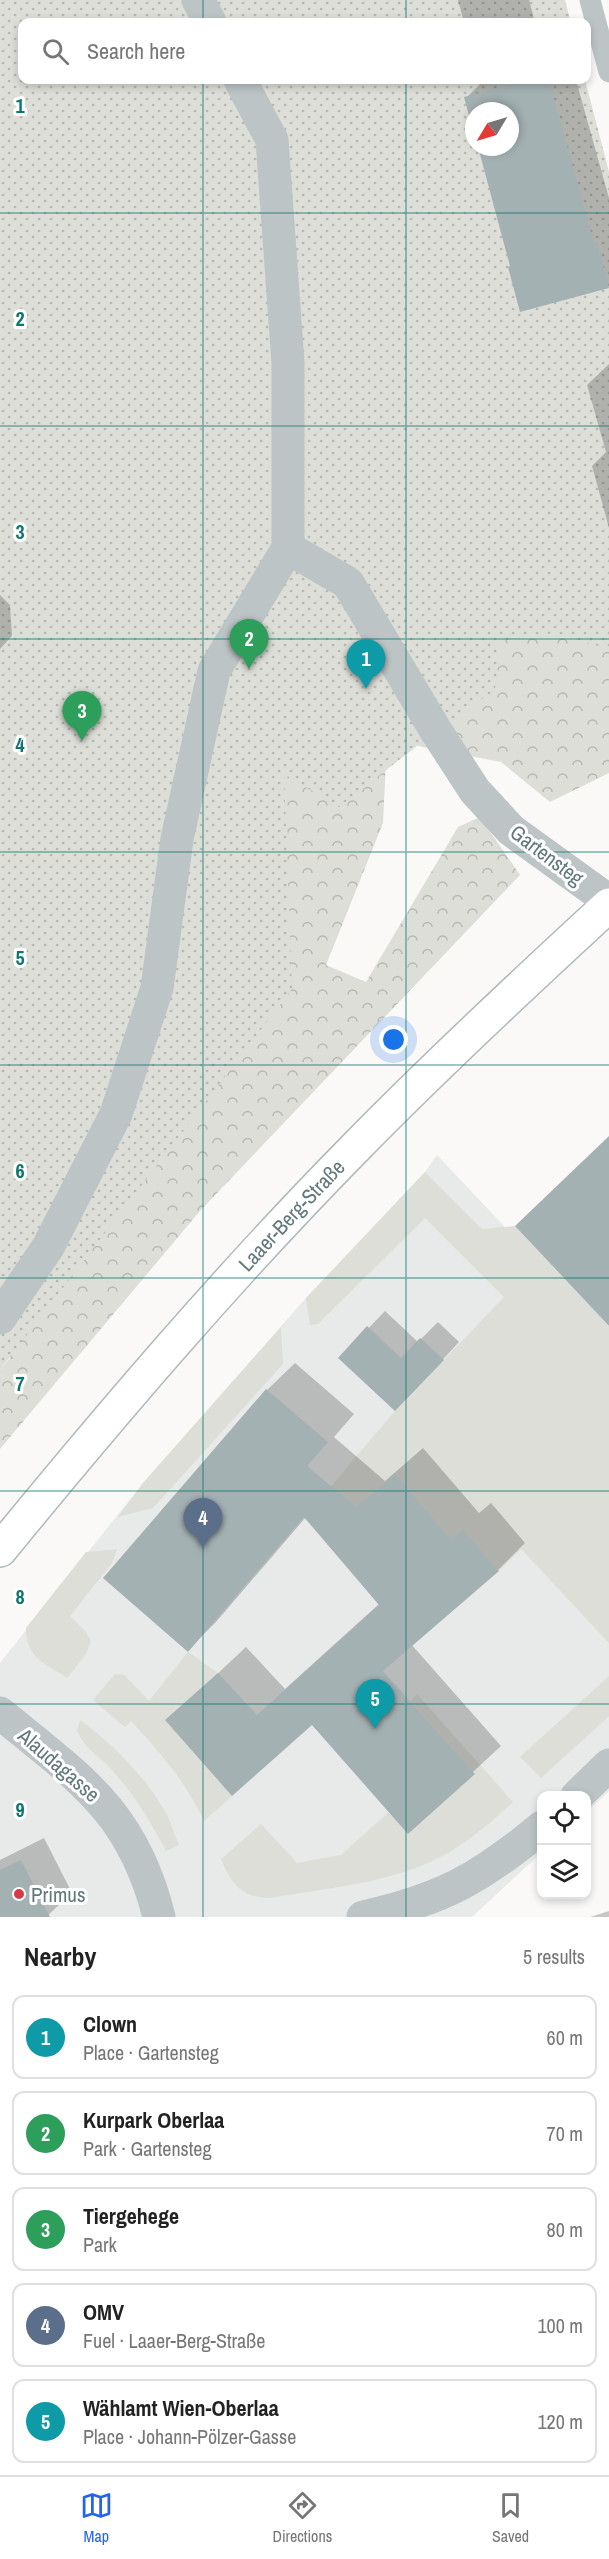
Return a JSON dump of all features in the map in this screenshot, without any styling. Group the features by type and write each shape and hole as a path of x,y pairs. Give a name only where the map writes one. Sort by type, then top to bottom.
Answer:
{"main road":[{"name":"Laaer-Berg-Straße","path":"0,1550 90,1440 194,1321 353,1150 609,903"}],"street":[{"path":"198,0 208,18"},
{"path":"0,1317 48,1247 116,1114 157,988 177,839 214,671 288,548 288,363 272,140 242,84"},
{"name":"Gartensteg","path":"288,548 348,584 436,731 475,791 512,830 609,903"},
{"name":"Alaudagasse","path":"0,1713 75,1773 94,1792 137,1852 147,1874 159,1917"},
{"path":"582,1791 609,1765"},
{"path":"363,1917 399,1909 462,1885 537,1831"}],"lane":[{"path":"590,0 604,35 609,72"}],"shaded area":[{"path":"437,1155 609,1337 609,1791 591,1808 591,1791 537,1791 537,1857 472,1917 0,1917 0,1663 143,1483 306,1298 425,1172"}],"green space":[{"path":"0,0 565,0 570,18 18,18 18,84 586,84 609,172 609,649 555,633 500,641 495,690 436,731 339,807 284,774 292,989 0,1370"},
{"path":"609,319 609,773 550,802 501,762 387,740 383,823 326,965 366,982 458,827 480,817 520,875 200,1211 0,1449 0,1370 10,1358 0,1353 0,1049 510,321"},
{"path":"425,1172 482,1229 515,1226 609,1326 609,1643 521,1549 499,1571 463,1529 451,1539 395,1474 321,1537 304,1518 395,1411 504,1297 425,1218 318,1324 310,1325 306,1298"},
{"path":"281,1327 283,1364 153,1508 118,1517 143,1483"},
{"path":"117,1549 112,1563 70,1616 86,1632 91,1641 86,1654 67,1678 38,1659 33,1653 29,1646 26,1628 86,1552"},
{"path":"188,1652 218,1673 166,1720 232,1796 204,1821 181,1780 131,1721 125,1727 93,1700 115,1674 124,1675 149,1701"},
{"path":"609,1676 609,1716 541,1778 520,1757"},
{"path":"417,1694 513,1802 462,1844 428,1863 390,1876 270,1898 252,1895 239,1888 229,1876 221,1859 261,1824 297,1863 341,1855 389,1812 409,1833 475,1774 410,1701"},
{"path":"80,1720 104,1739 138,1773 165,1811 179,1845 166,1851 135,1798 80,1737 77,1731"}],"building":[{"path":"512,84 550,84 594,243 597,242 609,288 520,312 480,156 519,156 519,102 465,102 464,97"},
{"path":"609,1136 609,1326 515,1226"},
{"path":"367,1326 401,1358 420,1338 444,1360 395,1411 338,1358"},
{"path":"266,1389 328,1442 307,1466 356,1507 395,1474 451,1539 463,1529 499,1571 383,1671 475,1774 408,1834 312,1725 232,1796 165,1720 218,1673 257,1715 379,1605 304,1517 188,1652 103,1578"},
{"name":"Primus","path":"21,1860 50,1917 0,1917 0,1870"}],"place":[{"name":"Kurpark Oberlaa","path":"249,669"},
{"name":"Clown","path":"366,689"},
{"name":"Tiergehege","path":"82,741"},
{"name":"OMV","path":"203,1548"},
{"name":"Wählamt Wien-Oberlaa","path":"375,1729"},
{"name":"Primus","path":"19,1894"}]}
